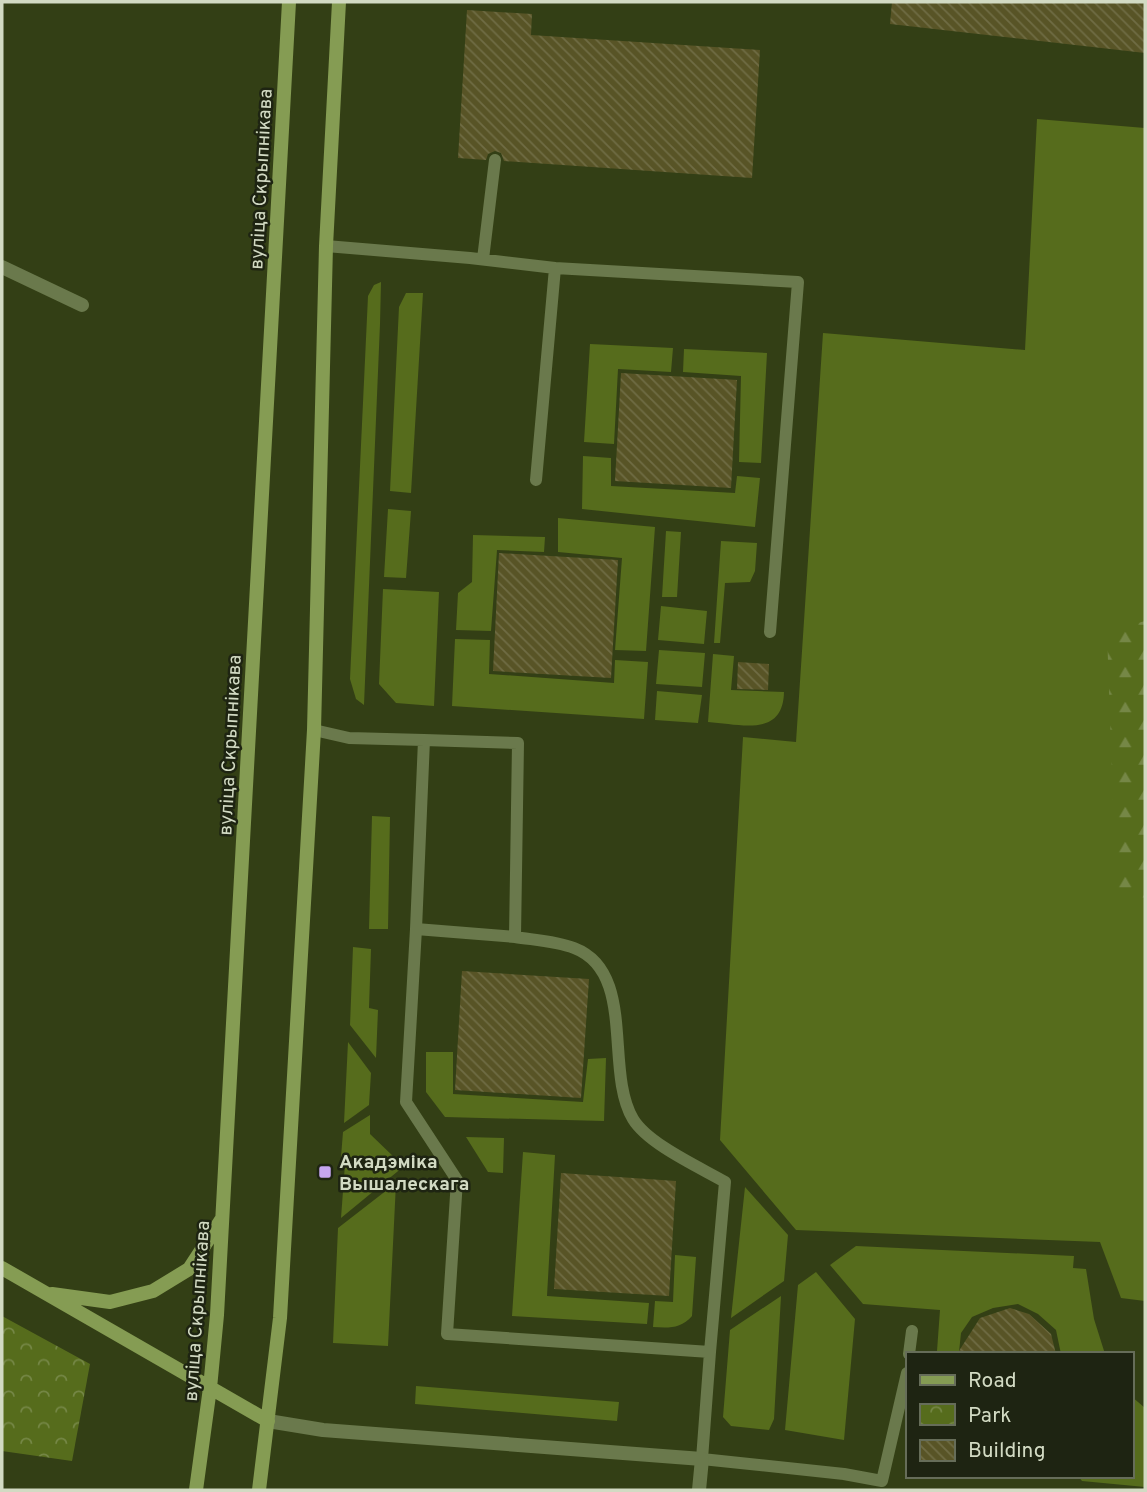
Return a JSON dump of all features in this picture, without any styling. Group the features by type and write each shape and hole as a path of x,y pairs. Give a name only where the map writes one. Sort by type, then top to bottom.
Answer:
{"main road":[{"name":"вуліца Скрыпнікава","path":"196,1490 210,1388 222,1218 289,2"},
{"path":"259,1490 284,1263 314,730 326,246 339,2"},
{"path":"46,1293 110,1302 153,1291 189,1269 222,1218"},
{"path":"2,1268 268,1421"}],"street":[{"path":"2,267 82,305"},
{"path":"268,1421 323,1430 702,1459 699,1490"}],"lane":[{"path":"483,259 495,160"},
{"path":"326,246 555,268 798,282 770,632"},
{"path":"536,480 555,268"},
{"path":"314,730 349,738 518,743 515,937"},
{"path":"424,740 406,1102 457,1180 447,1334 710,1352"},
{"path":"416,929 515,937 575,948 596,963 610,983 623,1090 632,1118 647,1136 726,1182 702,1459 844,1474 885,1485 906,1383"},
{"path":"909,1352 912,1331"}],"green space":[{"path":"1037,119 1145,128 1145,1301 1121,1298 1100,1242 796,1230 720,1140 743,737 796,742 823,333 1025,350"},
{"path":"381,282 364,705 356,699 350,679 368,296 374,285"},
{"path":"406,293 423,293 411,493 390,491 399,307"},
{"path":"590,344 673,348 671,372 618,369 614,444 584,442"},
{"path":"684,349 767,353 761,463 739,462 741,376 683,372"},
{"path":"583,456 611,458 611,486 735,493 737,476 760,478 755,527 582,509"},
{"path":"388,509 411,511 406,578 384,577"},
{"path":"558,518 655,527 646,651 615,650 622,558 558,552"},
{"path":"666,531 681,532 677,597 662,597"},
{"path":"473,535 545,537 544,552 497,550 491,631 456,630 458,593 472,582"},
{"path":"721,541 757,543 755,571 750,582 725,583 720,643 714,643"},
{"path":"383,589 439,592 434,706 396,703 379,684"},
{"path":"661,606 707,611 704,644 658,640"},
{"path":"1145,621 1145,898 1116,890 1107,632"},
{"path":"455,639 490,640 489,674 614,683 615,660 648,662 644,719 452,706"},
{"path":"659,650 705,653 702,687 656,684"},
{"path":"713,654 734,656 731,690 784,692 782,707 776,716 758,725 708,722"},
{"path":"657,691 702,695 698,723 655,720"},
{"path":"372,816 390,817 388,929 369,929"},
{"path":"353,947 371,949 369,1008 378,1010 376,1058 350,1025"},
{"path":"348,1042 371,1073 369,1105 344,1123"},
{"path":"426,1052 453,1052 453,1094 583,1102 588,1059 606,1058 604,1121 445,1117 426,1092"},
{"path":"370,1115 370,1134 395,1158 341,1157 343,1132"},
{"path":"466,1137 504,1138 503,1173 488,1172"},
{"path":"523,1152 555,1155 547,1296 649,1303 647,1324 512,1316"},
{"path":"345,1164 403,1167 341,1218"},
{"path":"396,1183 388,1346 333,1343 338,1228"},
{"path":"745,1187 788,1235 784,1281 731,1318"},
{"path":"856,1246 1074,1256 1073,1268 1086,1269 1094,1319 1104,1352 1061,1352 1056,1330 1038,1314 1018,1304 993,1308 972,1317 961,1333 959,1352 937,1351 940,1310 863,1304 830,1265"},
{"path":"675,1255 696,1257 692,1316 679,1325 653,1327 655,1301 673,1302"},
{"path":"816,1272 855,1319 844,1440 785,1430 798,1285"},
{"path":"781,1296 774,1419 769,1430 731,1426 723,1417 730,1330"},
{"path":"2,1316 90,1364 72,1461 2,1451"},
{"path":"416,1386 619,1402 617,1421 415,1404"},
{"path":"1133,1398 1145,1408 1145,1487 1082,1481 1080,1478 1133,1478"}],"building":[{"path":"892,2 1145,2 1145,53 890,24"},
{"path":"467,10 532,14 531,35 760,50 752,178 504,161 501,153 495,151 488,154 486,160 458,158"},
{"path":"621,373 737,380 731,488 615,481"},
{"path":"499,553 618,560 611,678 493,671"},
{"path":"738,662 769,664 768,690 737,689"},
{"path":"462,971 589,979 581,1098 455,1090"},
{"path":"561,1173 676,1181 669,1296 554,1289"},
{"path":"1010,1308 1029,1314 1051,1334 1056,1352 958,1352 980,1318"}],"place":[{"name":"Акадэміка Вышалескага","path":"325,1172"}]}
